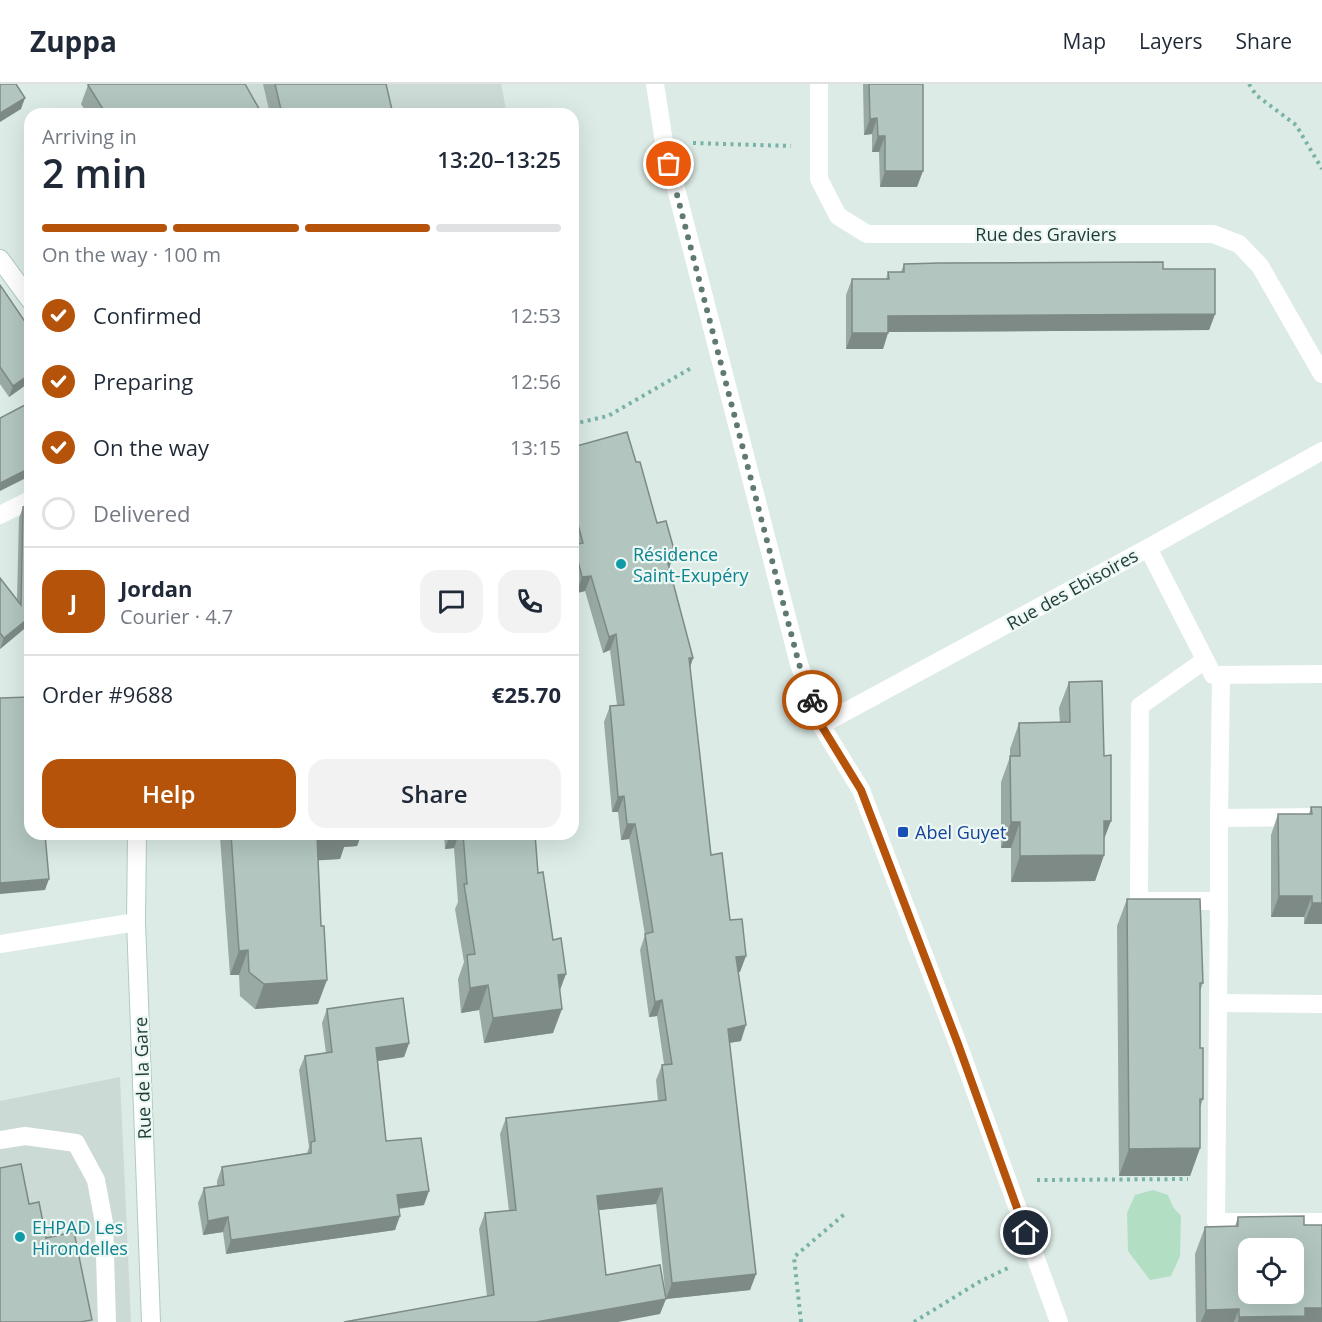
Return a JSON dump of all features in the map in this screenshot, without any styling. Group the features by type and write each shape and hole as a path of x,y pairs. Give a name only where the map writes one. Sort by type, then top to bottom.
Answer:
{"street":[{"path":"655,84 664,142 799,664 821,725 861,790 958,1044 1059,1322"},
{"name":"Rue des Graviers","path":"819,84 819,179 838,216 867,234 1213,234 1239,244 1260,266 1322,375"},
{"path":"0,259 24,292"},
{"name":"Rue des Ebisoires","path":"821,725 1322,451"},
{"path":"0,515 24,503"},
{"path":"1148,548 1213,675 1322,674"},
{"path":"1205,660 1140,706 1139,901 1219,901"},
{"path":"1221,675 1216,1222 1322,1222"},
{"path":"1219,818 1322,817"},
{"name":"Rue de la Gare","path":"137,840 136,922 151,1322"},
{"path":"0,944 136,922"},
{"path":"1218,1003 1322,1004"},
{"path":"0,1140 25,1136 76,1143 96,1180 104,1223 107,1322"}],"path":[{"path":"1249,84 1256,95 1296,125 1322,169"},
{"path":"664,142 819,147"},
{"path":"579,423 608,416 699,363"},
{"path":"1008,1180 1216,1179"},
{"path":"801,1322 794,1257 847,1212"},
{"path":"914,1322 993,1276"}],"shaded area":[{"path":"233,84 501,84 506,108 233,108"},
{"path":"120,1077 131,1322 0,1322 0,1101"}],"green space":[{"path":"1153,1190 1168,1195 1173,1207 1181,1216 1180,1256 1171,1276 1150,1280 1128,1251 1127,1213 1135,1195"}],"building":[{"path":"0,84 16,84 25,98 0,113"},
{"path":"245,84 259,108 102,108 88,85"},
{"path":"275,84 386,84 392,108 281,108"},
{"path":"869,84 923,84 923,171 885,171 885,136 878,136 877,118 870,119"},
{"path":"1163,262 1163,269 1215,269 1215,314 888,316 888,333 852,333 852,279 889,279 888,272 904,272 904,264"},
{"path":"0,285 24,320 24,378 13,386 0,367"},
{"path":"24,406 24,471 0,483 0,418"},
{"path":"627,432 636,462 640,462 657,523 666,521 675,553 666,556 693,658 689,658 711,855 722,853 730,920 742,919 746,956 736,957 746,1025 728,1029 756,1274 672,1283 662,1188 597,1196 606,1275 660,1265 666,1299 536,1322 344,1322 494,1295 485,1213 516,1210 506,1118 666,1100 662,1065 672,1064 662,1000 655,1002 645,934 653,932 648,900 635,824 627,824 624,796 618,797 610,706 624,705 616,634 609,637 591,576 582,577 579,565 579,544 583,543 579,528 579,445"},
{"path":"23,507 24,622 4,638 0,633 0,578 21,605"},
{"path":"1102,681 1104,756 1111,755 1111,821 1104,821 1104,855 1020,856 1020,822 1011,822 1010,756 1020,756 1019,723 1070,722 1069,682"},
{"path":"24,697 24,840 46,840 49,879 0,883 0,698"},
{"path":"1311,807 1322,807 1322,903 1312,903 1312,896 1279,896 1278,814 1312,814"},
{"path":"231,840 317,840 321,926 324,926 327,980 264,984 249,972 248,950 239,951"},
{"path":"463,840 535,840 538,873 543,872 553,940 561,938 566,974 558,975 562,1009 493,1018 488,985 470,988 467,955 475,954 464,884 467,884"},
{"path":"1127,899 1200,899 1203,983 1200,983 1200,1048 1203,1048 1203,1099 1200,1099 1200,1148 1129,1149"},
{"path":"403,998 409,1043 376,1048 386,1141 421,1138 429,1191 397,1195 400,1216 231,1240 228,1217 208,1221 204,1188 224,1185 222,1167 311,1153 311,1142 315,1141 305,1056 332,1052 327,1009"},
{"name":"EHPAD Les Hirondelles","path":"21,1164 29,1204 39,1202 46,1238 74,1232 92,1320 0,1322 0,1168"},
{"path":"1304,1216 1304,1225 1322,1225 1322,1308 1305,1308 1305,1316 1239,1317 1239,1309 1206,1310 1205,1227 1238,1226 1238,1217"}],"way so far":[{"path":"669,164 799,664 812,700"}],"place":[{"name":"Résidence Saint-Exupéry","path":"621,564"},
{"name":"Abel Guyet","path":"903,832"},
{"name":"EHPAD Les Hirondelles","path":"20,1237"}],"route":[{"path":"812,700 821,725 861,790 958,1044 1026,1233"}]}
